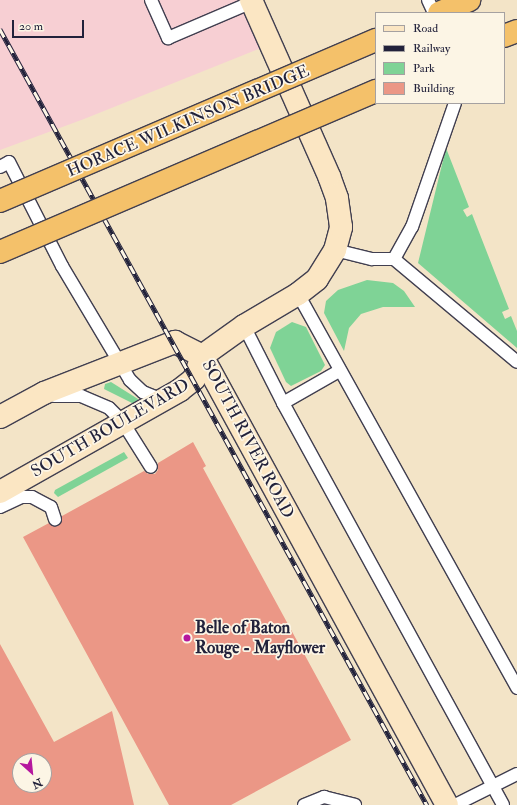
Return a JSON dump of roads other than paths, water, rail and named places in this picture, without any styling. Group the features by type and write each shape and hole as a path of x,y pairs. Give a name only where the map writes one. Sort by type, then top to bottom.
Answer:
{"highway":[{"path":"441,12 469,0"},
{"path":"505,36 517,31"},
{"name":"HORACE WILKINSON BRIDGE","path":"0,201 375,40"},
{"path":"0,252 375,91"}],"main road":[{"name":"SOUTH RIVER ROAD","path":"252,1 337,198 340,227 335,250 317,279 298,294 244,326 202,356 447,805"},
{"name":"SOUTH BOULEVARD","path":"0,417 36,398 117,363 175,342 202,356 194,380 164,400 122,422 0,492"}],"lane":[{"path":"151,0 168,38 252,1"},
{"path":"428,0 434,12"},
{"path":"394,260 412,227 455,104"},
{"path":"0,167 9,162 62,266 117,363 130,380 143,392 164,400"},
{"path":"335,250 372,259 394,260 517,362"},
{"path":"298,294 517,688"},
{"path":"244,326 283,403 503,805"},
{"path":"283,403 339,370"},
{"path":"36,398 81,396 109,408 122,422 151,467"},
{"path":"0,507 21,497 32,497 51,507 55,519"},
{"path":"454,805 517,774"},
{"path":"304,805 324,797 355,805"}],"railway":[{"path":"0,29 427,805"}],"place":[{"name":"Belle of Baton Rouge - Mayflower","path":"187,638"}]}
